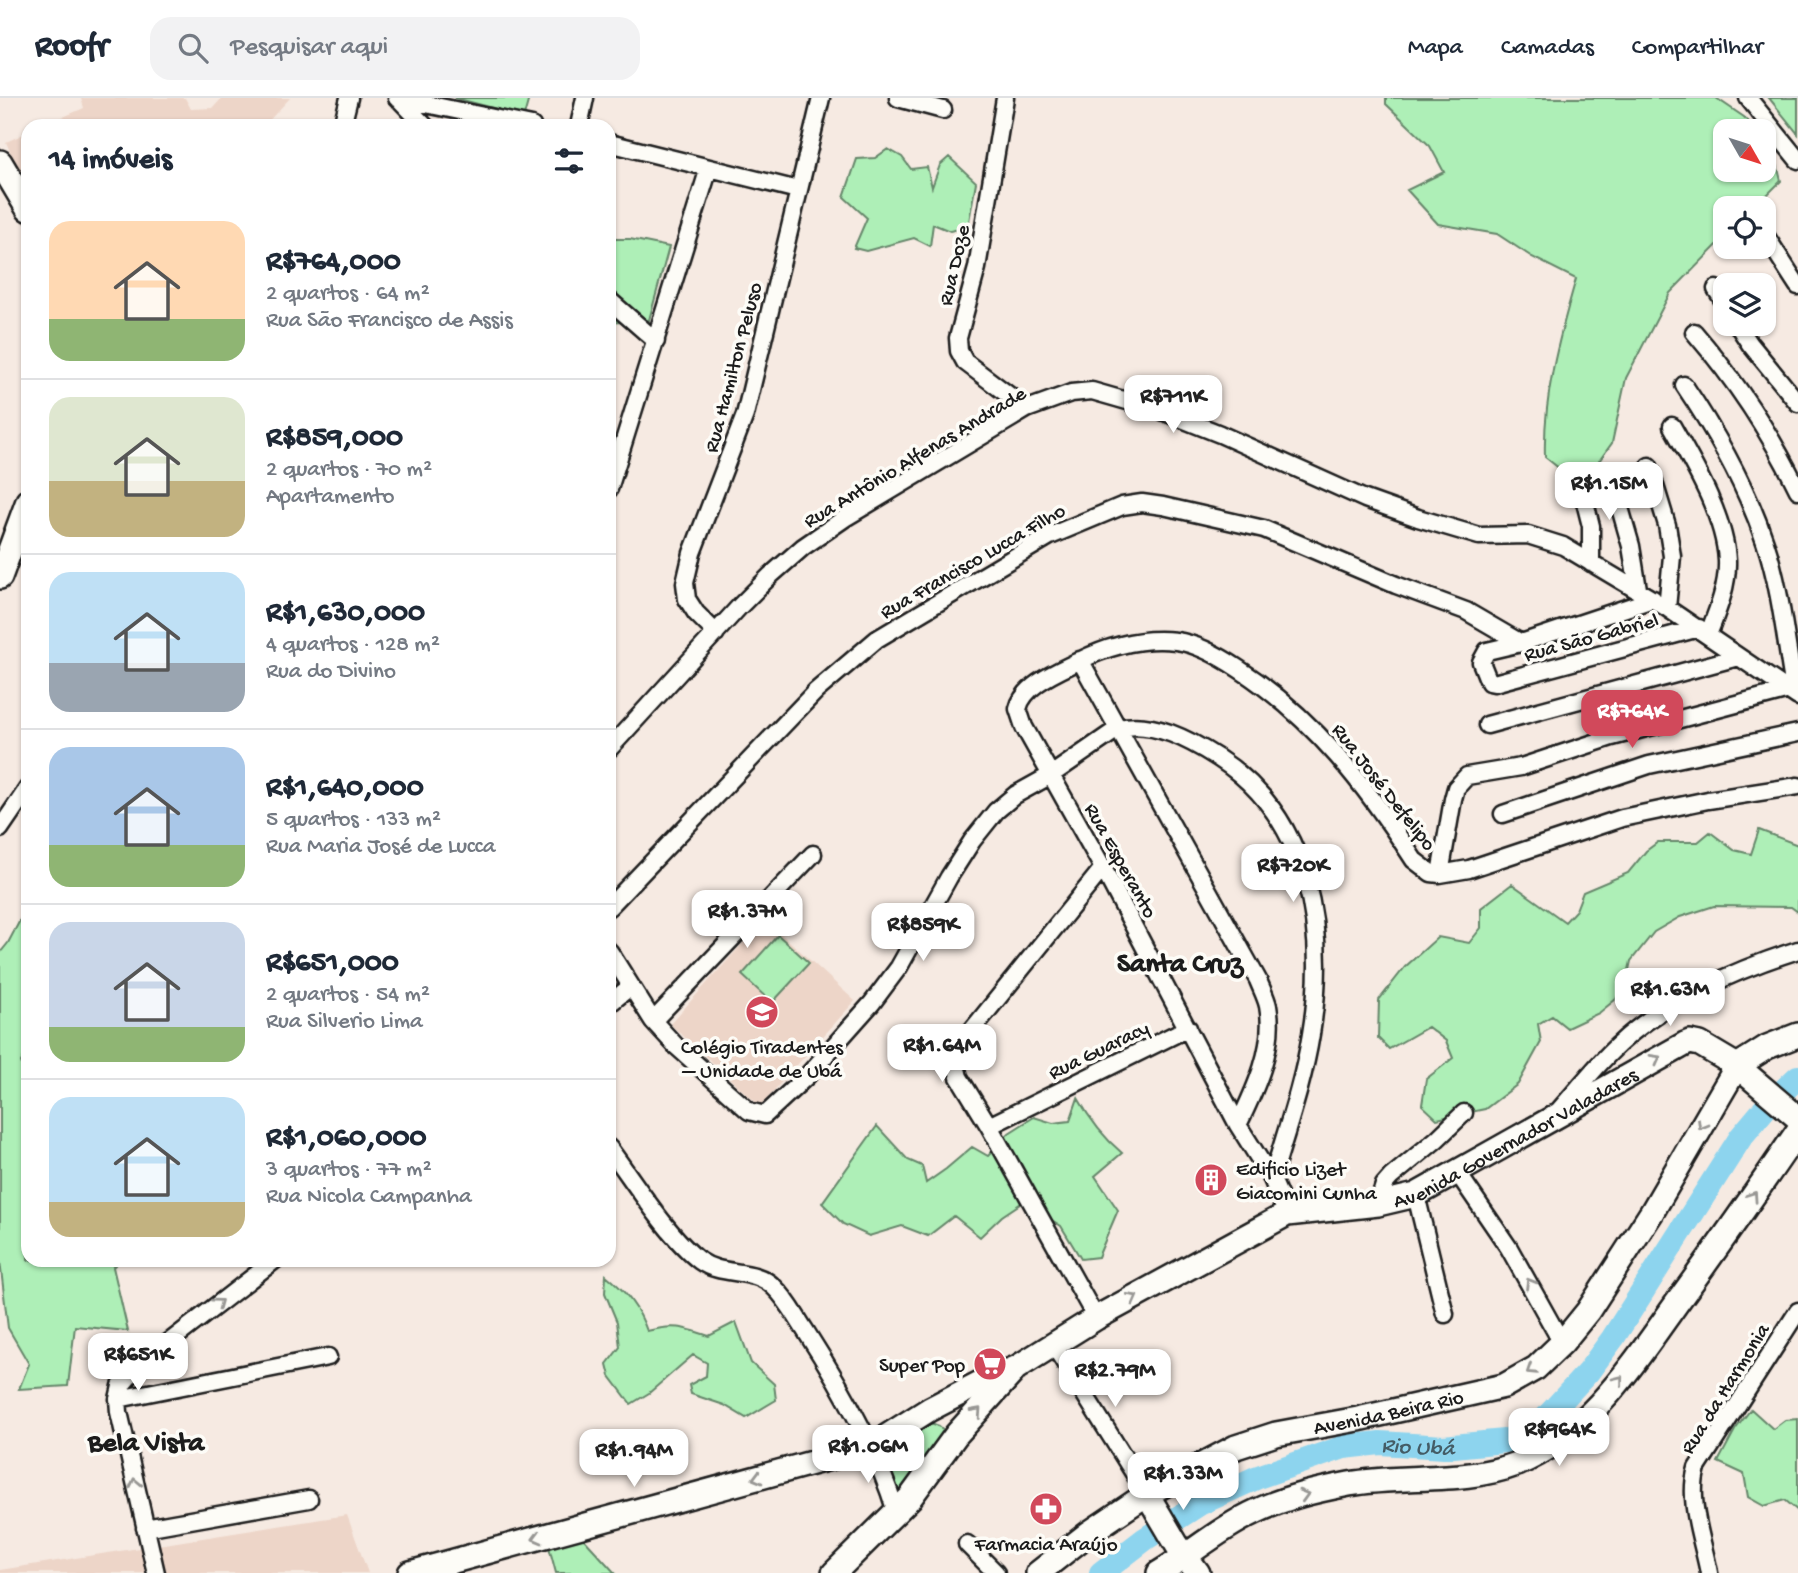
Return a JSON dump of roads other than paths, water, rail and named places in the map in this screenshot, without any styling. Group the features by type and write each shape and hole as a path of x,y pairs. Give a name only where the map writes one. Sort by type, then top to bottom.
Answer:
{"street":[{"path":"343,119 349,98"},
{"path":"398,98 418,119"},
{"path":"398,98 498,119"},
{"path":"580,119 585,98"},
{"name":"Rua Hamilton Peluso","path":"716,633 696,613 687,598 685,583 692,553 745,415 821,98"},
{"path":"898,98 943,110"},
{"name":"Rua Doze","path":"1005,98 977,268 958,338 959,351 965,362 1027,409"},
{"path":"1748,98 1798,160"},
{"path":"616,145 798,190"},
{"path":"0,162 21,197"},
{"path":"616,467 709,168"},
{"path":"1776,252 1798,286"},
{"path":"616,306 656,341"},
{"path":"1694,332 1753,409 1778,449 1798,490"},
{"path":"1746,336 1798,403"},
{"path":"1440,874 1456,788 1467,776 1521,767 1612,737 1794,693 1765,542 1751,505 1718,436 1684,385"},
{"name":"Rua Antônio Alfenas Andrade","path":"616,741 771,575 803,547 845,518 1027,409 1071,393 1092,391 1162,411 1364,499 1418,518 1479,536 1528,535 1545,539 1638,589 1794,693"},
{"path":"1672,426 1706,492 1723,535 1727,562 1724,588 1704,631"},
{"path":"1649,466 1668,526 1672,556 1667,608"},
{"path":"1612,480 1631,546 1638,589"},
{"path":"1581,486 1591,526 1591,563"},
{"name":"Rua Francisco Lucca Filho","path":"616,900 816,691 860,652 877,639 1050,536 1122,506 1142,503 1163,506 1264,529 1466,611 1521,643"},
{"path":"0,577 21,520"},
{"path":"1521,643 1653,599"},
{"name":"Rua São Gabriel","path":"1521,643 1493,649 1484,654 1481,662 1485,678 1489,682 1494,683 1704,631"},
{"name":"Rua José Defelipo","path":"1018,709 1019,701 1025,694 1080,660 1124,643 1154,640 1179,642 1205,650 1229,663 1273,694 1314,729 1346,765 1414,860 1423,869 1440,874 1469,869 1622,818 1708,800 1798,786"},
{"path":"1487,725 1738,657"},
{"path":"1080,660 1258,980 1268,1004 1270,1028 1266,1053 1259,1077 1238,1125"},
{"name":"Rua Esperanto","path":"1018,709 1024,727 1103,868 1238,1125 1272,1179 1287,1214"},
{"path":"616,962 653,1021 676,1046 740,1104 757,1114 765,1115 807,1076 872,1003 899,967 972,841 996,811 1015,794 1051,775 1119,728 1150,727 1202,747 1252,784 1277,814 1297,854 1311,899 1317,941 1311,1034 1298,1094 1272,1179"},
{"path":"1503,814 1649,765 1798,733"},
{"path":"0,829 21,799"},
{"path":"653,1021 813,854"},
{"path":"1096,1318 959,1077 956,1065 960,1051 972,1030 1103,868"},
{"path":"1554,1116 1618,1044 1658,1014 1755,965 1798,950"},
{"path":"616,998 631,986"},
{"name":"Rua Guaracy","path":"989,1126 1188,1027"},
{"path":"1741,1070 1767,1046 1798,1035"},
{"name":"Avenida Governador Valadares","path":"1016,1368 1096,1318 1287,1214 1378,1204 1416,1195 1685,1044 1700,1044 1741,1070 1796,1120"},
{"name":"Avenida Beira Rio","path":"1038,1573 1089,1533 1150,1500 1236,1447 1276,1434 1358,1419 1504,1386 1536,1367 1562,1343 1588,1311 1741,1070"},
{"path":"1378,1204 1384,1185 1391,1177 1464,1113"},
{"path":"1158,1573 1258,1511 1302,1494 1352,1483 1477,1474 1515,1464 1548,1449 1588,1417 1616,1384 1726,1236 1796,1120"},
{"path":"616,1157 661,1217 700,1261 718,1270 762,1278 773,1285 812,1340 870,1447 890,1490 896,1512"},
{"path":"1457,1172 1509,1248 1562,1343"},
{"path":"1416,1195 1445,1314"},
{"path":"156,1573 118,1399 121,1387 127,1377 144,1361 262,1267"},
{"name":"Rua da Harmonia","path":"1709,1573 1695,1505 1693,1480 1697,1468 1798,1311"},
{"path":"1053,1345 1186,1557"},
{"path":"118,1399 328,1357"},
{"path":"410,1573 870,1447 930,1409 1016,1368"},
{"path":"835,1573 920,1485 956,1435 1016,1368"},
{"path":"930,1409 947,1418 956,1435"},
{"path":"145,1528 309,1499"},
{"path":"967,1544 996,1573"}],"waterway":[{"name":"Rio Ubá","path":"1101,1573 1145,1539 1201,1503 1258,1477 1344,1447 1380,1443 1444,1447 1504,1441 1533,1432 1588,1372 1613,1338 1741,1137 1767,1106 1798,1077"}],"place":[{"name":"Colégio Tiradentes – Unidade de Ubá","path":"762,1012"},
{"name":"Edificio Lizet Giacomini Cunha","path":"1211,1180"},
{"name":"Super Pop","path":"990,1364"},
{"name":"Farmacia Araújo","path":"1046,1509"}],"district":[{"name":"Santa Cruz","path":"1180,961"},
{"name":"Bela Vista","path":"146,1440"}]}
